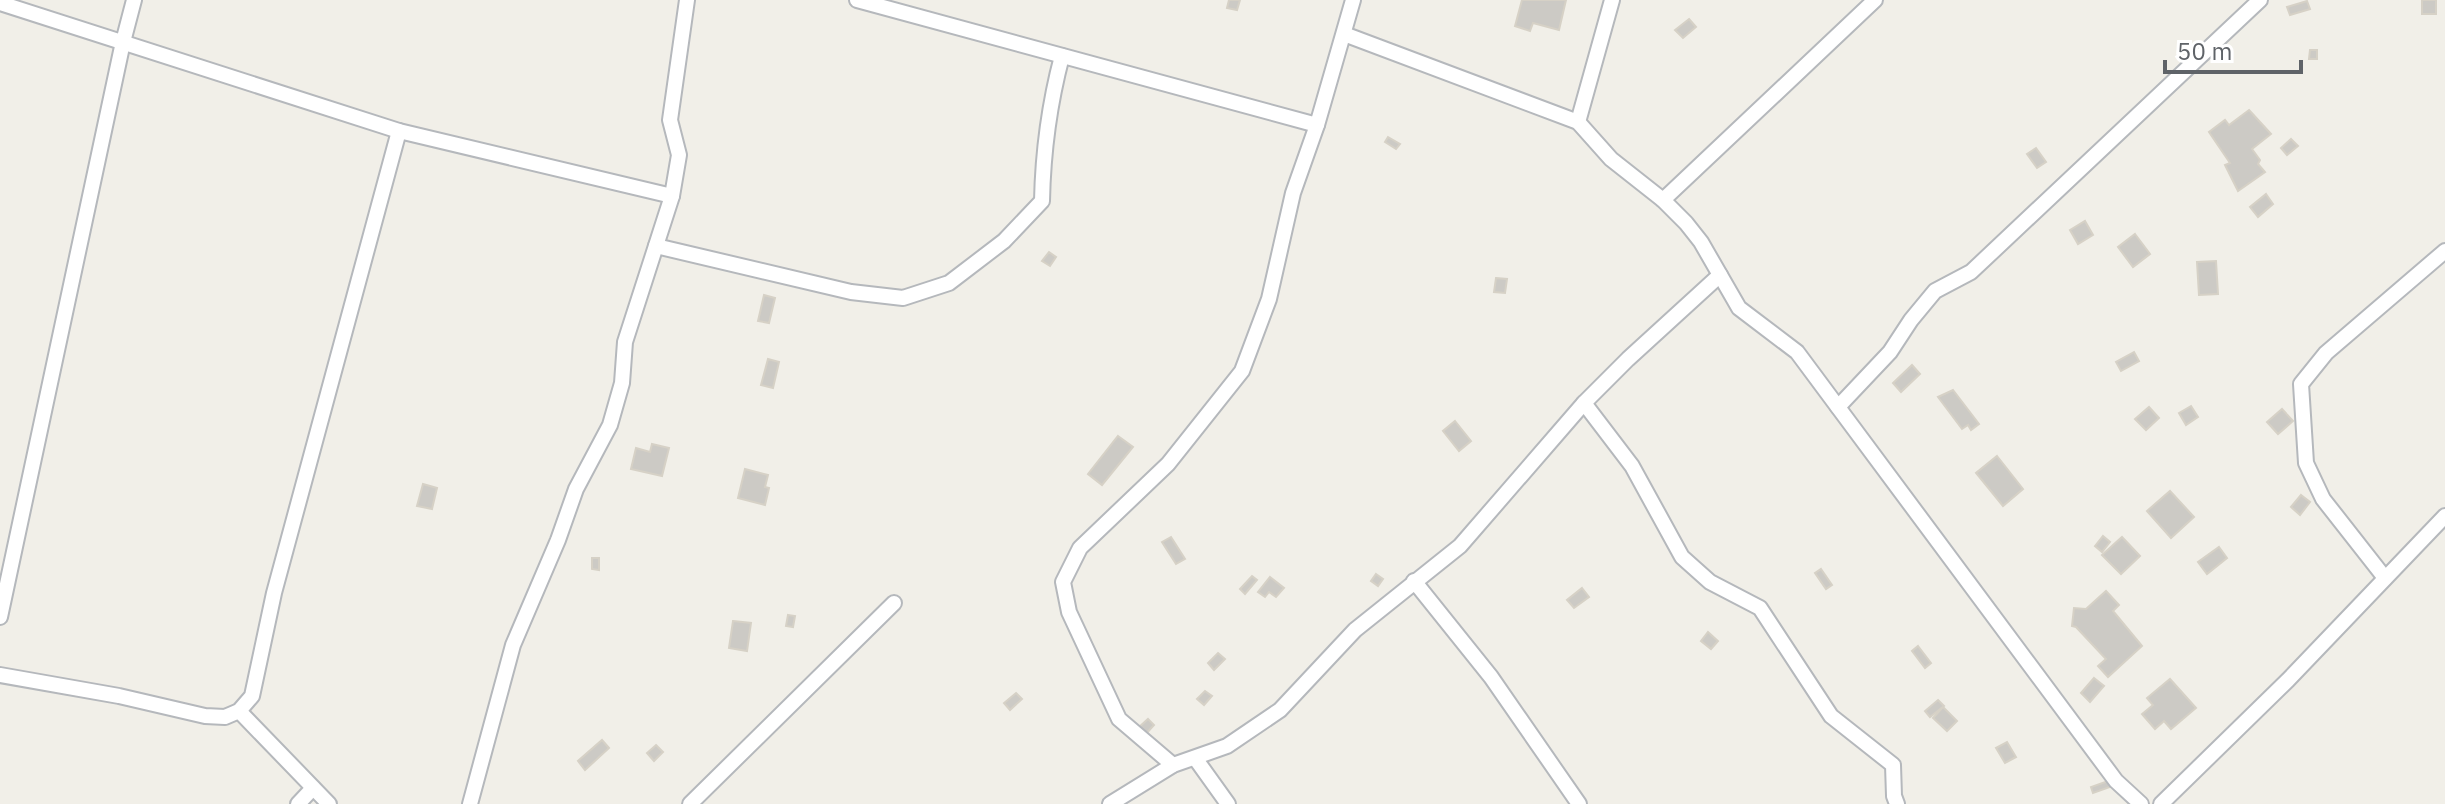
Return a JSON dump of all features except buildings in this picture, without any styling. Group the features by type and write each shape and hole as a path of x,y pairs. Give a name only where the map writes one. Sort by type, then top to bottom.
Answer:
{"street":[{"path":"0,617 134,0"},
{"path":"470,804 513,645 558,540 576,489 610,425 622,383 625,342 672,196 679,155 670,120 687,0"},
{"path":"857,0 1317,125"},
{"path":"1173,765 1119,719 1069,612 1063,582 1080,548 1168,464 1242,371 1269,299 1293,193 1317,125 1353,0"},
{"path":"1578,122 1612,0"},
{"path":"1663,200 1875,0"},
{"path":"1838,407 1890,352 1935,291 1971,272 2260,0"},
{"path":"0,3 399,131 672,196"},
{"path":"1344,34 1578,122 1611,159 1663,200 1693,233 1739,308 1797,352 2116,781 2141,804"},
{"path":"656,246 851,292 903,298 949,283 1004,241 1042,201 1049,106 1062,56"},
{"path":"0,675 119,696 205,716 225,717 239,711 252,696 274,593 399,131"},
{"path":"2385,578 2323,499 2306,463 2301,384 2326,353 2445,251"},
{"path":"1110,804 1173,765 1227,746 1280,710 1355,630 1460,546 1584,403 1720,275"},
{"path":"1584,403 1632,466 1682,557 1710,582 1760,608 1831,716 1893,765 1897,804"},
{"path":"2161,804 2288,680 2445,516"},
{"path":"1414,581 1491,677 1579,804"},
{"path":"690,804 894,603"},
{"path":"239,711 329,804"},
{"path":"1195,758 1228,804"},
{"path":"298,804 313,788"}]}
